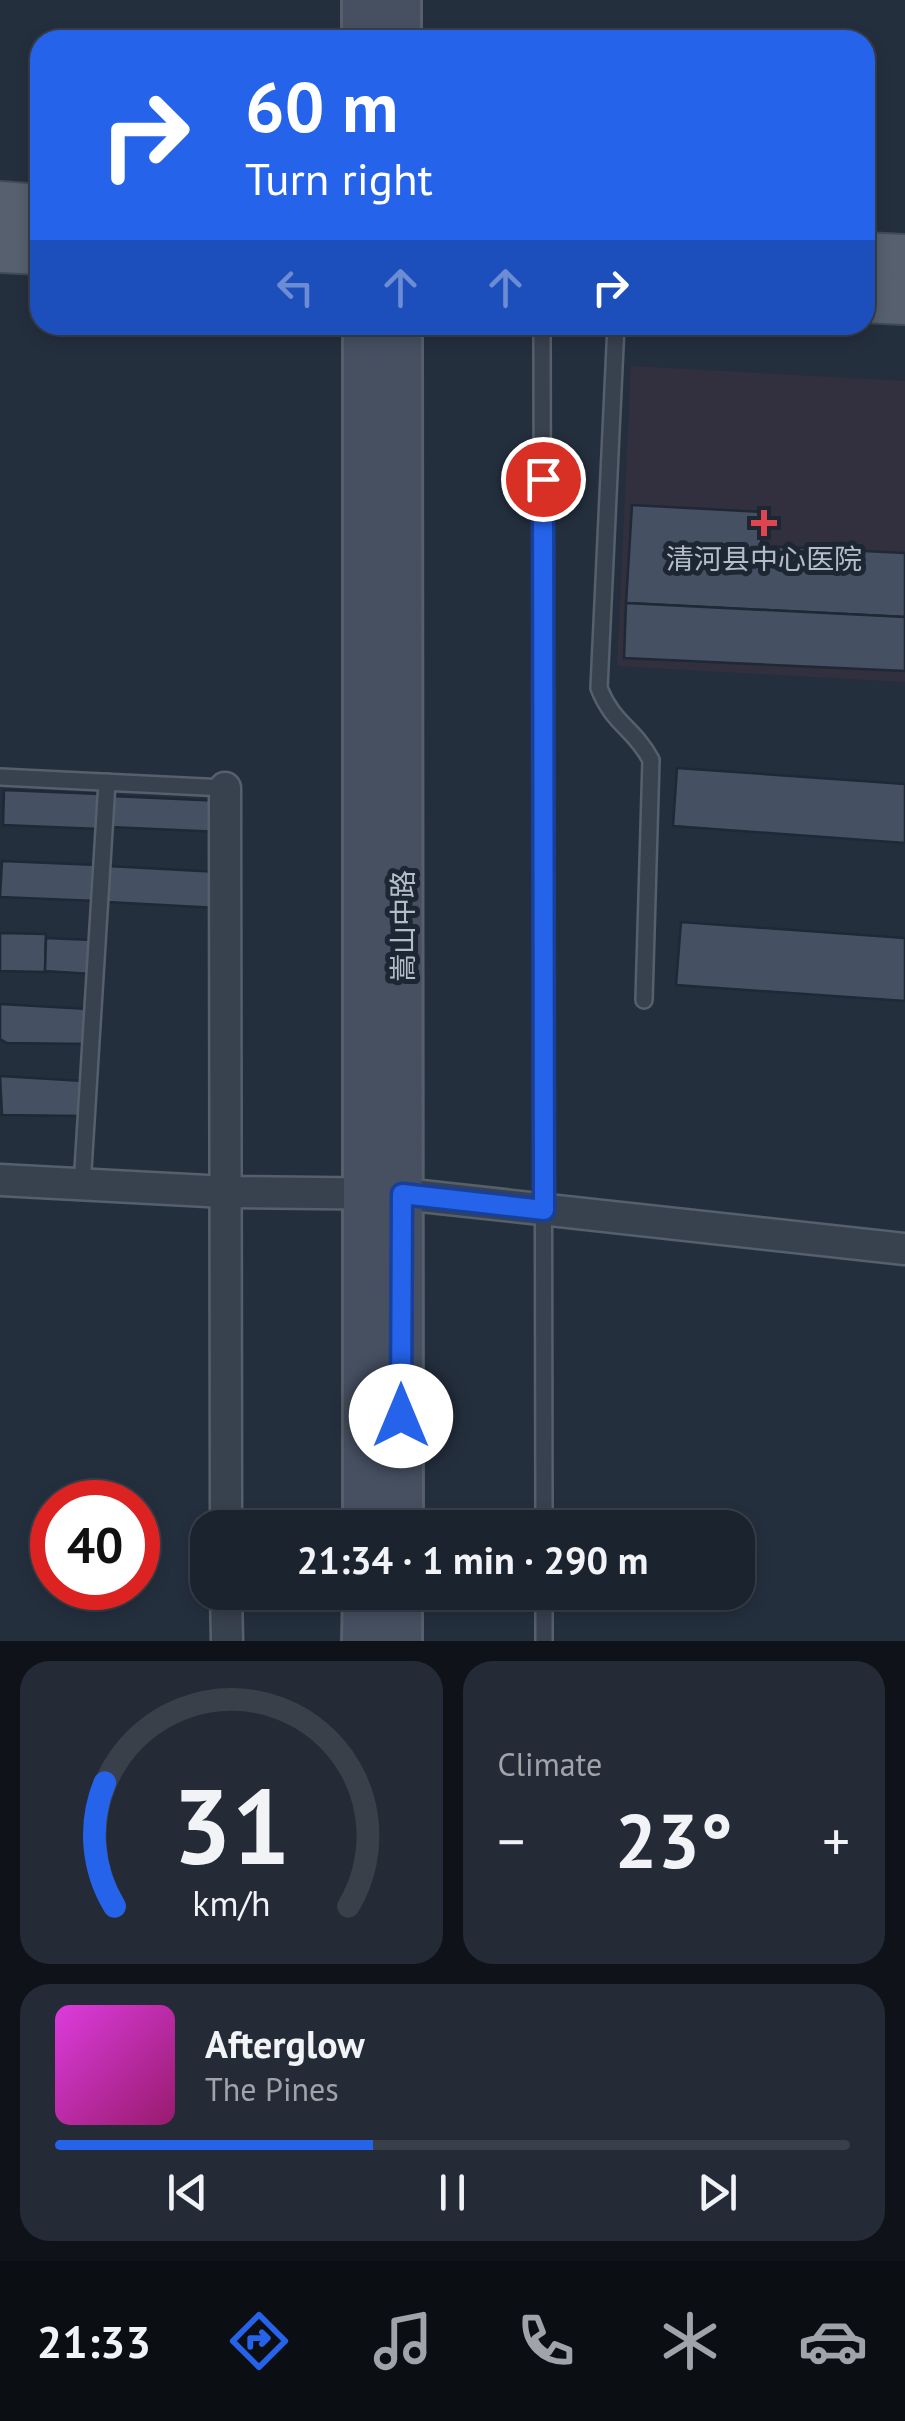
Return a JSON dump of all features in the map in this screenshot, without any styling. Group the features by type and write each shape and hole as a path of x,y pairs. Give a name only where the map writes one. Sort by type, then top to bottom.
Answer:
{"main road":[{"path":"0,206 30,208"},
{"path":"0,248 30,250"},
{"path":"875,258 905,259"},
{"path":"875,298 905,300"}],"street":[{"path":"364,0 364,30"},
{"path":"399,0 399,30"},
{"name":"嵩山中路","path":"365,335 385,1193 400,1510"},
{"name":"嵩山中路","path":"366,1510 385,1193 400,335"},
{"path":"225,788 226,1510"},
{"path":"0,1180 226,1192 385,1193 905,1249"},
{"path":"226,1610 226,1641"},
{"path":"364,1641 365,1610"},
{"path":"400,1610 400,1641"}],"lane":[{"path":"542,335 544,1510"},
{"path":"616,335 599,688 610,716 640,739 651,760 644,1000"},
{"path":"0,779 225,788"},
{"path":"82,1186 107,782"},
{"path":"544,1610 544,1641"}],"shaded area":[{"name":"清河县中心医院","path":"631,366 905,381 905,682 617,666"}],"building":[{"path":"632,505 763,512 761,546 905,553 905,617 626,603"},
{"path":"626,603 905,617 905,671 624,658"},
{"path":"677,768 905,784 905,843 673,826"},
{"path":"4,790 100,794 99,829 3,825"},
{"path":"112,796 222,801 221,832 110,827"},
{"path":"2,861 98,865 96,901 0,897"},
{"path":"108,866 219,872 218,908 107,902"},
{"path":"681,922 905,938 905,1001 676,985"},
{"path":"0,933 46,934 45,972 0,971"},
{"path":"46,938 92,940 91,974 45,971"},
{"path":"0,1004 89,1009 87,1044 7,1043 0,1039"},
{"path":"0,1076 84,1081 82,1116 2,1115"}],"place":[{"name":"清河县中心医院","path":"764,523"}],"route":[{"path":"401,1416 402,1194 544,1210 543,479"}]}
